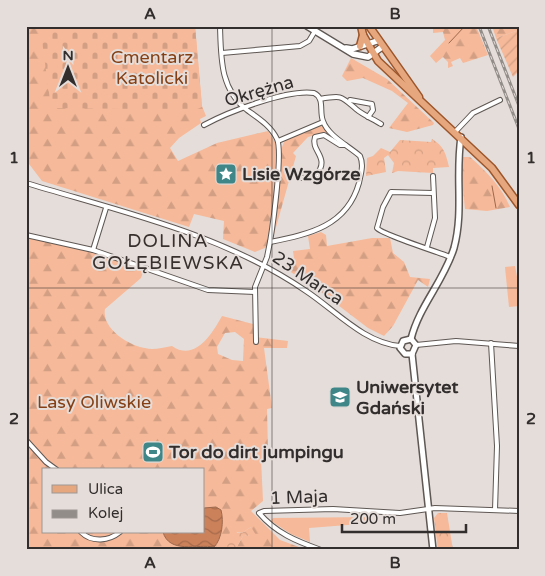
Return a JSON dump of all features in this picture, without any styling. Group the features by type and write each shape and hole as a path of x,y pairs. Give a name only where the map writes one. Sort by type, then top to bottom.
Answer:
{"main road":[{"path":"307,26 364,58 382,47"},
{"path":"361,26 363,44 389,72 420,98 501,178 519,205"},
{"path":"369,26 377,41 420,98"},
{"path":"344,48 352,49 377,41"}],"street":[{"path":"220,26 223,74 227,88 243,107 271,129 278,141 275,204 270,242 255,292 256,342"},
{"path":"222,54 300,46 309,41 315,31"},
{"name":"Okrężna","path":"204,125 243,107 309,92 317,94 320,99 323,122"},
{"name":"Okrężna","path":"320,99 336,97 372,104 373,110 368,117"},
{"path":"348,100 356,109 380,124"},
{"path":"455,132 473,113 500,100"},
{"path":"270,242 330,224 350,206 357,191 362,166 360,156 345,145 323,122 278,141"},
{"path":"302,178 315,177 321,168 322,156 314,143 315,137 324,135 340,145 345,145"},
{"path":"410,339 414,326 451,257 461,211 457,166 460,137"},
{"path":"427,247 435,218 433,176"},
{"name":"23 Marca","path":"26,183 206,239 264,264 311,294 366,335 386,344 400,346"},
{"path":"433,193 391,192 383,207 378,230 451,257"},
{"path":"93,250 106,208"},
{"path":"26,235 93,250 208,290 255,292"},
{"path":"410,339 416,345"},
{"path":"410,339 403,341 400,346 405,354 412,354"},
{"path":"416,345 456,341 519,346"},
{"path":"491,344 496,422 495,510"},
{"path":"416,345 412,354 433,550"},
{"path":"26,440 46,462 54,468"},
{"name":"1 Maja","path":"320,550 285,536 272,528 259,513 264,511 333,508 400,513 429,509 519,511"},
{"path":"83,534 87,537 105,540 116,534"}],"green space":[{"path":"26,26 195,26 202,106 206,116 200,119 201,123 179,138 170,148 178,161 217,143 268,131 275,142 276,148 274,201 267,247 255,252 223,239 224,221 194,214 189,227 42,181 26,160"},
{"name":"Cmentarz Katolicki","path":"40,26 195,26 202,107 195,110 51,108"},
{"path":"433,26 476,26 488,55 463,63 460,58 451,62 453,66 448,68 448,62 443,57 436,63 430,56 445,40 443,32 433,33"},
{"path":"492,26 519,26 519,30 496,38"},
{"path":"519,30 519,71 513,77 496,38"},
{"path":"351,58 387,79 434,123 433,125 407,132 389,128 408,103 392,91 363,78 347,81 342,76"},
{"path":"320,125 328,130 334,139 323,133 308,137 293,153 296,156 273,238 278,171 282,147 285,141 293,135"},
{"path":"432,139 444,151 449,167 433,168 433,173 398,171 392,173 394,163 388,155 384,158 386,172 366,176 367,158 373,156 381,148 390,152 400,140 431,142"},
{"path":"462,157 470,157 488,174 502,192 510,207 487,211 465,209 461,170"},
{"path":"321,232 326,235 327,246 372,238 390,238 393,253 404,262 410,277 430,279 428,287 418,280 393,326 384,336 368,328 317,289 283,267 294,258 293,251 310,249 308,236"},
{"name":"Lasy Oliwskie","path":"26,237 76,247 144,270 141,278 105,309 105,317 113,331 136,346 152,349 172,346 188,351 202,344 208,338 222,316 253,324 255,337 288,341 287,348 264,348 272,408 267,409 268,452 261,459 263,501 251,511 280,540 307,550 235,550 243,536 251,535 251,527 242,533 237,532 232,550 26,550","holes":["235,332 244,339 243,361 232,360 218,354 217,347 225,333"]},
{"path":"515,266 519,287 519,306 509,307 505,267"},
{"path":"438,513 447,513 453,550 438,550 434,518"},
{"path":"372,517 373,523 309,528 310,542 291,534 271,521 273,518"},
{"path":"251,527 256,535 243,536 235,550 226,546 230,532 242,533"}],"water":[{"path":"216,507 221,510 222,514 221,535 214,547 178,546 166,539 164,534 205,534 205,508"}],"waterway":[{"path":"449,43 465,26"},
{"path":"492,186 496,208"}],"railway":[{"path":"479,26 519,129"},
{"path":"488,26 519,106"}],"place":[{"name":"Lisie Wzgórze","path":"226,174"},
{"name":"Uniwersytet Gdański","path":"340,397"},
{"name":"Tor do dirt jumpingu","path":"153,452"}],"district":[{"name":"DOLINA GOŁĘBIEWSKA","path":"168,251"}]}
